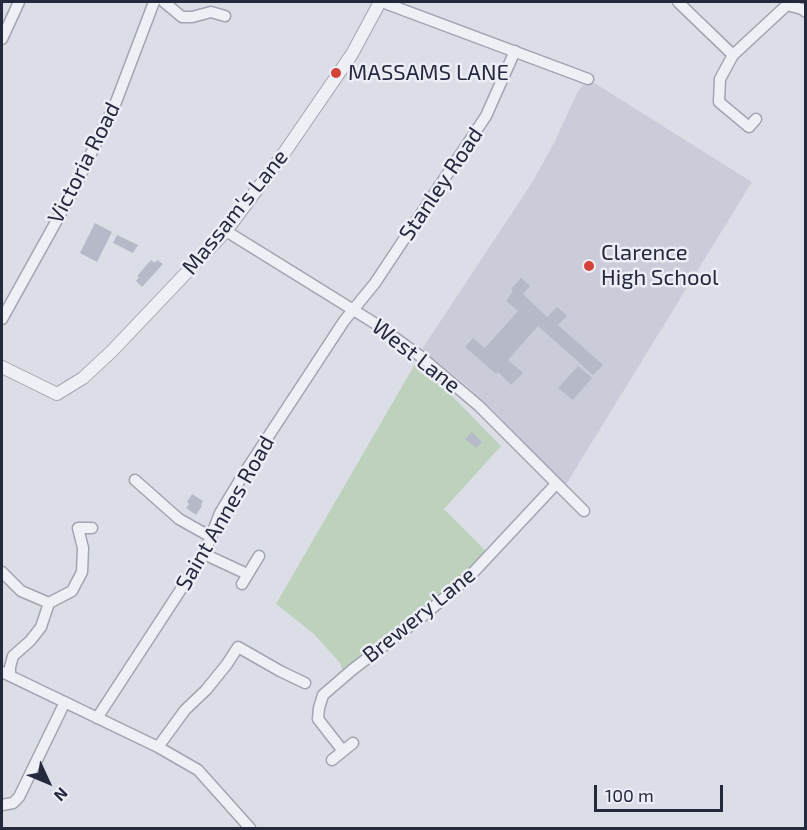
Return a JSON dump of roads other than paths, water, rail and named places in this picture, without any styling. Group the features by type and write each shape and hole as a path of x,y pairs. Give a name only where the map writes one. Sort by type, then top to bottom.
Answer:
{"street":[{"path":"2,39 19,2"},
{"name":"Victoria Road","path":"2,319 72,193 116,102 154,2"},
{"path":"164,2 182,17 211,12 225,16"},
{"path":"381,2 588,79"},
{"name":"Massam's Lane","path":"2,367 57,394 83,378 112,351 225,231 282,156 352,54 381,2"},
{"path":"678,2 733,55"},
{"path":"756,119 749,127 718,102 720,79 733,55 787,5 806,12"},
{"name":"Stanley Road","path":"354,310 416,223 486,116 515,51"},
{"name":"West Lane","path":"225,231 376,324 420,356 479,406 584,511"},
{"name":"Saint Annes Road","path":"97,718 204,554 220,513 243,475 344,321 354,310"},
{"path":"135,480 179,519 211,537"},
{"name":"Brewery Lane","path":"343,751 318,719 323,695 469,577 556,484"},
{"path":"92,528 78,528 83,548 82,572 72,591 49,603 41,627 30,641 13,656 6,674 158,747 198,770 249,828"},
{"path":"204,554 245,579 259,556"},
{"path":"2,572 21,591 49,603"},
{"path":"158,747 179,717 206,690 238,647 305,682"},
{"path":"2,805 13,803 19,797 65,702"},
{"path":"332,760 353,743"}],"place":[{"name":"MASSAMS LANE","path":"336,73"},
{"name":"Clarence High School","path":"589,266"}]}
